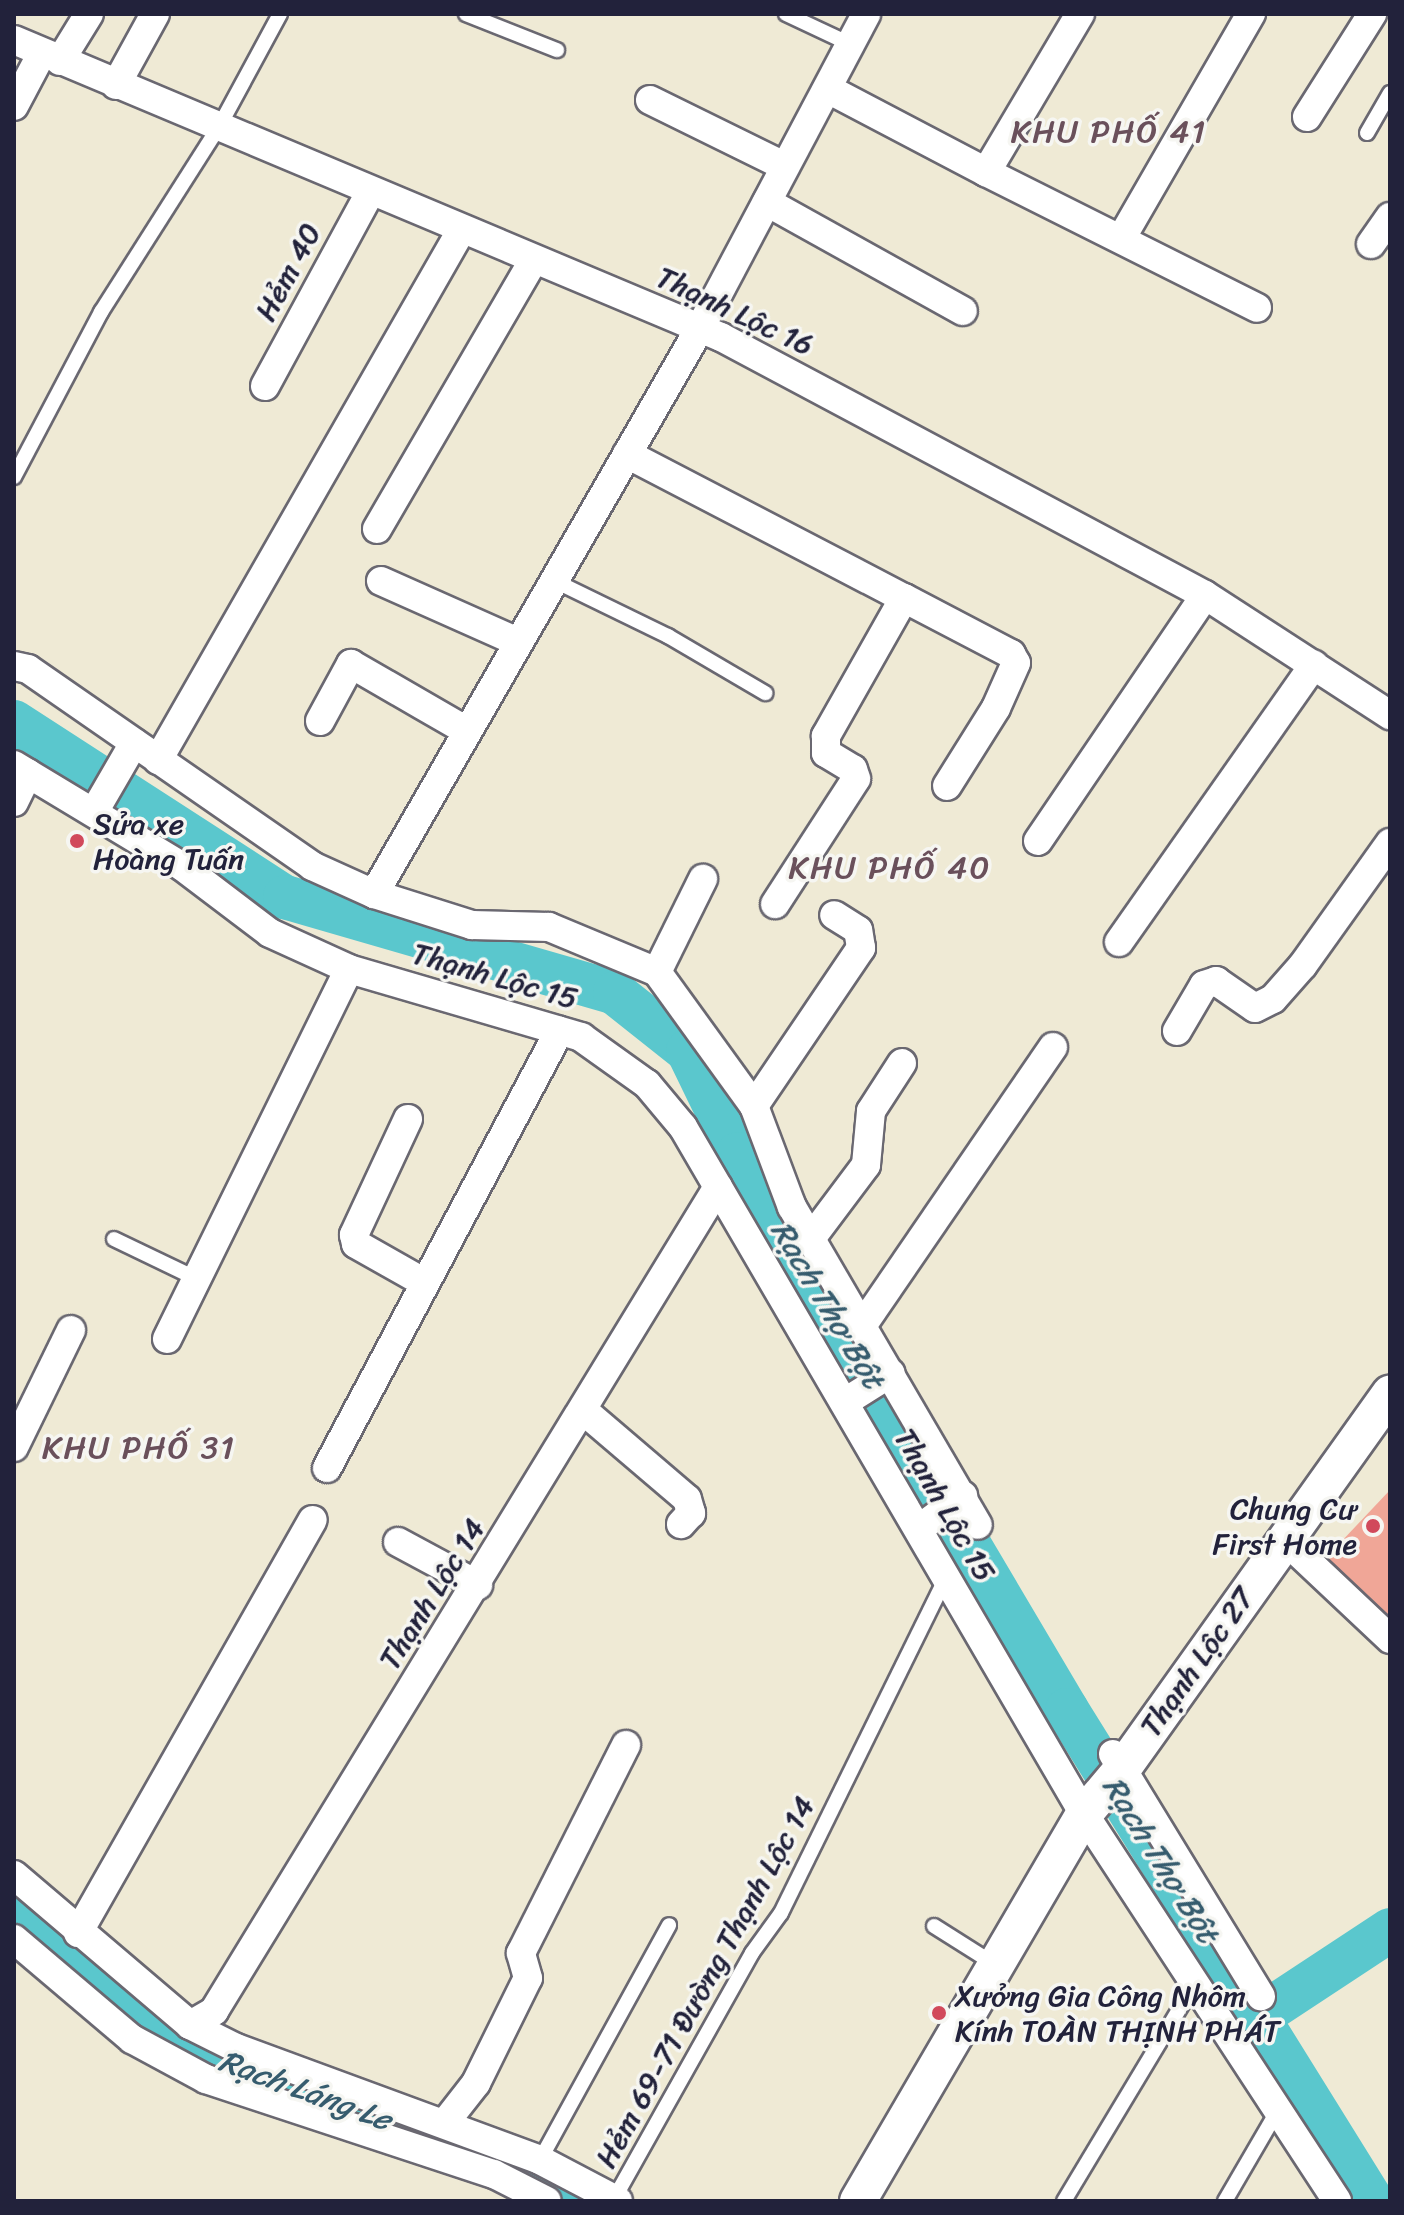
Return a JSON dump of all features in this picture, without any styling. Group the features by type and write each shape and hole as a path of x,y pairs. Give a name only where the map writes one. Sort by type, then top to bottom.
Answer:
{"street":[{"path":"14,106 89,14"},
{"path":"116,85 155,14"},
{"path":"374,894 700,328 866,14"},
{"path":"986,172 1080,14"},
{"path":"1121,239 1251,14"},
{"path":"1307,117 1372,14"},
{"name":"Thạnh Lộc 16","path":"14,40 700,328 1205,595 1390,715"},
{"path":"828,89 1257,308"},
{"path":"650,100 784,166"},
{"name":"Hẻm 40","path":"265,386 371,191"},
{"path":"767,202 963,311"},
{"path":"1371,244 1390,217"},
{"path":"158,760 462,229"},
{"path":"377,529 534,259"},
{"path":"627,454 1011,654 1016,663 996,708 947,786"},
{"path":"381,581 518,642"},
{"path":"1038,841 1205,595"},
{"path":"775,904 856,779 853,769 826,753 826,736 904,598"},
{"path":"320,721 351,664 467,731"},
{"path":"1119,942 1314,665"},
{"name":"Thạnh Lộc 15","path":"14,666 28,669 312,866 374,894 472,925 549,927 657,972 754,1106 786,1193 978,1525"},
{"path":"94,812 134,743"},
{"path":"14,802 21,769"},
{"name":"Thạnh Lộc 15","path":"21,769 183,867 270,933 349,969 581,1037 647,1084 683,1127 948,1575 1106,1782 1261,1996"},
{"path":"1177,1031 1204,985 1216,981 1255,1008 1273,999 1303,965 1390,843"},
{"path":"657,972 703,879"},
{"path":"754,1106 861,948 858,930 834,915"},
{"path":"167,1339 349,969"},
{"path":"327,1468 559,1031"},
{"path":"862,1326 1053,1047"},
{"path":"812,1237 866,1165 871,1111 902,1063"},
{"path":"408,1119 354,1235 356,1244 425,1283"},
{"name":"Thạnh Lộc 14","path":"190,2025 214,2011 478,1585 718,1187"},
{"path":"14,1447 71,1330"},
{"path":"845,1402 891,1373"},
{"name":"Thạnh Lộc 27","path":"858,2201 994,1964 1106,1782 1389,1396"},
{"path":"584,1411 687,1499 691,1513 681,1524"},
{"path":"920,1528 963,1496"},
{"path":"78,1933 313,1520"},
{"path":"1284,1539 1390,1639"},
{"path":"398,1542 478,1585"},
{"path":"444,2124 460,2111 528,1978 521,1953 626,1745"},
{"name":"Thạnh Lộc 15","path":"1106,1782 1195,1983 1337,2201"},
{"path":"14,1875 56,1915 190,2025 236,2048 540,2160 616,2200"},
{"path":"56,1915 19,1944 132,2039 206,2079 494,2174 547,2201"}],"lane":[{"path":"14,477 101,312 220,125 280,14"},
{"path":"466,14 557,50"},
{"path":"786,14 850,44"},
{"path":"1367,133 1390,93"},
{"path":"555,581 668,636 765,693"},
{"path":"114,1239 197,1279"},
{"name":"Hẻm 69-71 Đường Thạnh Lộc 14","path":"616,2200 752,1953 781,1913 948,1575"},
{"path":"540,2160 669,1925"},
{"path":"934,1926 994,1964"},
{"path":"1064,2201 1195,1983"},
{"path":"1225,2201 1278,2110"}],"building":[{"name":"Chung Cư First Home","path":"1390,1490 1390,1617 1385,1622 1322,1562"}],"waterway":[{"name":"Rạch Thợ Bột","path":"14,722 285,897 615,993 688,1051 738,1154 1067,1710 1372,2201"},
{"name":"Rạch Láng Le","path":"14,1899 154,2027 236,2071 506,2160 590,2201"},
{"path":"1258,2017 1390,1930"}],"place":[{"name":"Sửa xe Hoàng Tuấn","path":"77,841"},
{"name":"Chung Cư First Home","path":"1373,1526"},
{"name":"Xưởng Gia Công Nhôm Kính TOÀN THỊNH PHÁT","path":"939,2013"}],"district":[{"name":"KHU PHỐ 41","path":"1109,132"},
{"name":"KHU PHỐ 40","path":"890,868"},
{"name":"KHU PHỐ 31","path":"139,1448"}]}
